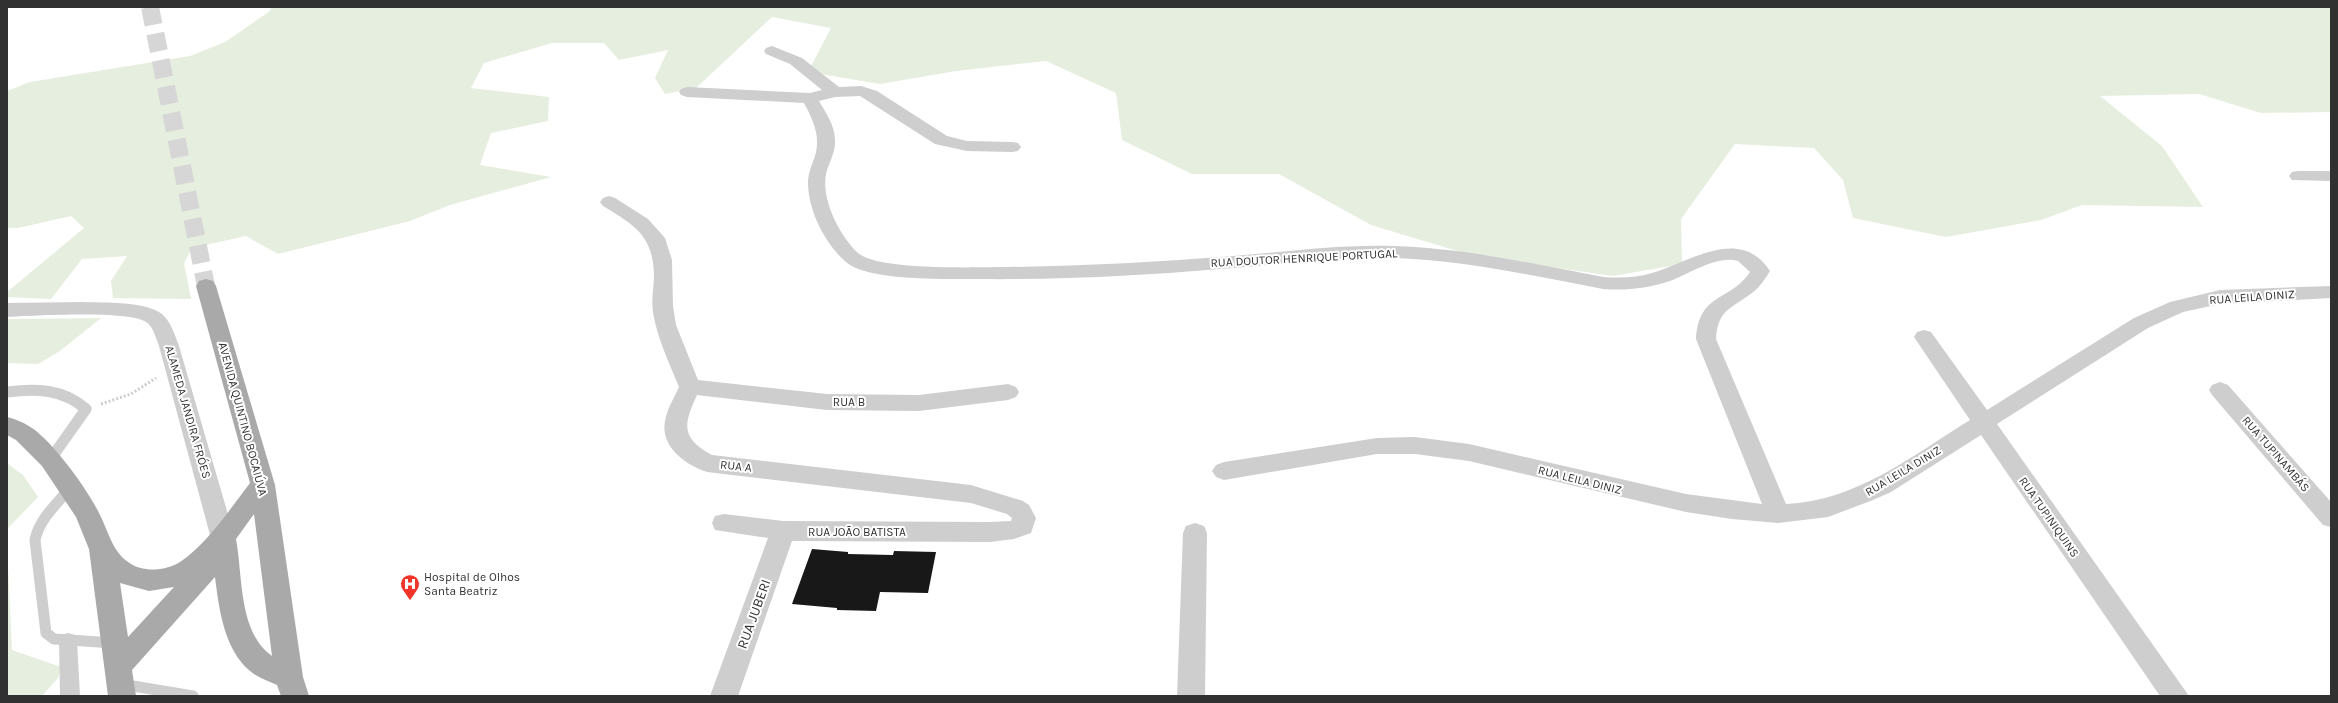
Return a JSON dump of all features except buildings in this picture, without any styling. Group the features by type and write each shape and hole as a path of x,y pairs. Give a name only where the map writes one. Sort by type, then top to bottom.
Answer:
{"main road":[{"name":"AVENIDA QUINTINO BOCAIÚVA","path":"206,286 263,485 292,687"},
{"path":"7,425 24,434 50,460 86,513 102,549 118,569 130,577 154,580 176,575 198,563 224,542"},
{"path":"119,672 224,542 263,485"},
{"path":"224,542 236,624 248,649 260,662 292,687"},
{"path":"102,549 119,672"}],"street":[{"path":"772,51 796,61 835,92"},
{"path":"687,92 810,98 835,92 861,91 871,94 917,126 941,140 967,146 1012,147"},
{"name":"RUA DOUTOR HENRIQUE PORTUGAL","path":"810,98 824,126 827,137 825,157 816,185 817,196 822,209 843,249 858,262 874,267 969,273 1029,273 1173,267 1317,256 1402,252 1477,260 1603,283 1622,285 1640,282 1688,267 1712,256 1737,255 1752,260 1760,271 1756,280 1712,312 1705,325 1706,339 1778,514"},
{"path":"2298,176 2331,176"},
{"path":"609,202 644,224 662,248 664,275 663,313 669,340 690,387"},
{"name":"RUA LEILA DINIZ","path":"1224,471 1377,446 1400,444 1438,446 1632,493 1735,512 1778,514 1810,511 1850,501 1883,486 1982,422 2141,323 2177,307 2220,297 2331,292"},
{"name":"ALAMEDA JANDIRA FRÓES","path":"7,310 100,310 151,316 159,323 170,346 224,542"},
{"name":"RUA TUPINIQUINS","path":"1924,337 2175,696"},
{"name":"RUA B","path":"690,387 828,402 919,403 1008,392"},
{"name":"RUA A","path":"690,387 676,417 675,433 681,444 691,455 707,463 971,494 1014,507 1024,518 1022,526 1014,530 990,532"},
{"name":"RUA TUPINAMBÁS","path":"2220,390 2331,518"},
{"name":"RUA JOÃO BATISTA","path":"724,523 783,531 990,532"},
{"name":"RUA JUBERI","path":"724,696 783,531"},
{"path":"1191,696 1195,533"},
{"path":"68,641 70,696"}],"lane":[{"path":"7,392 40,390 65,395 78,400 86,409 50,460"},
{"path":"70,488 43,520 37,530 36,540 46,633 54,639 68,641 119,672 193,696"}],"path":[{"path":"86,409 131,394 175,366"}],"green space":[{"path":"271,7 2331,7 2331,112 2261,113 2199,94 2100,96 2162,146 2203,207 2082,205 2041,220 1946,237 1853,218 1843,180 1814,148 1735,144 1681,219 1682,264 1613,276 1474,256 1371,225 1279,174 1192,174 1122,140 1116,93 1046,61 956,71 880,84 808,72 831,28 772,17 696,88 665,94 655,78 668,50 619,60 604,43 552,43 484,63 471,88 549,97 548,121 491,133 480,165 551,177 450,205 410,221 278,254 246,236 192,248 184,263 191,299 113,298 111,281 127,256 82,259 51,299 7,297 7,292 84,228 71,216 18,228 7,228 7,91 30,82 190,56 225,42 270,11"},
{"path":"101,318 60,351 38,364 7,363 7,319"},
{"path":"7,463 23,475 38,497 7,529"},
{"path":"7,545 12,650 61,667 58,678 42,696 7,696"}],"tunnel":[{"path":"150,7 206,286"}],"place":[{"name":"Hospital de Olhos Santa Beatriz","path":"410,601"}]}
